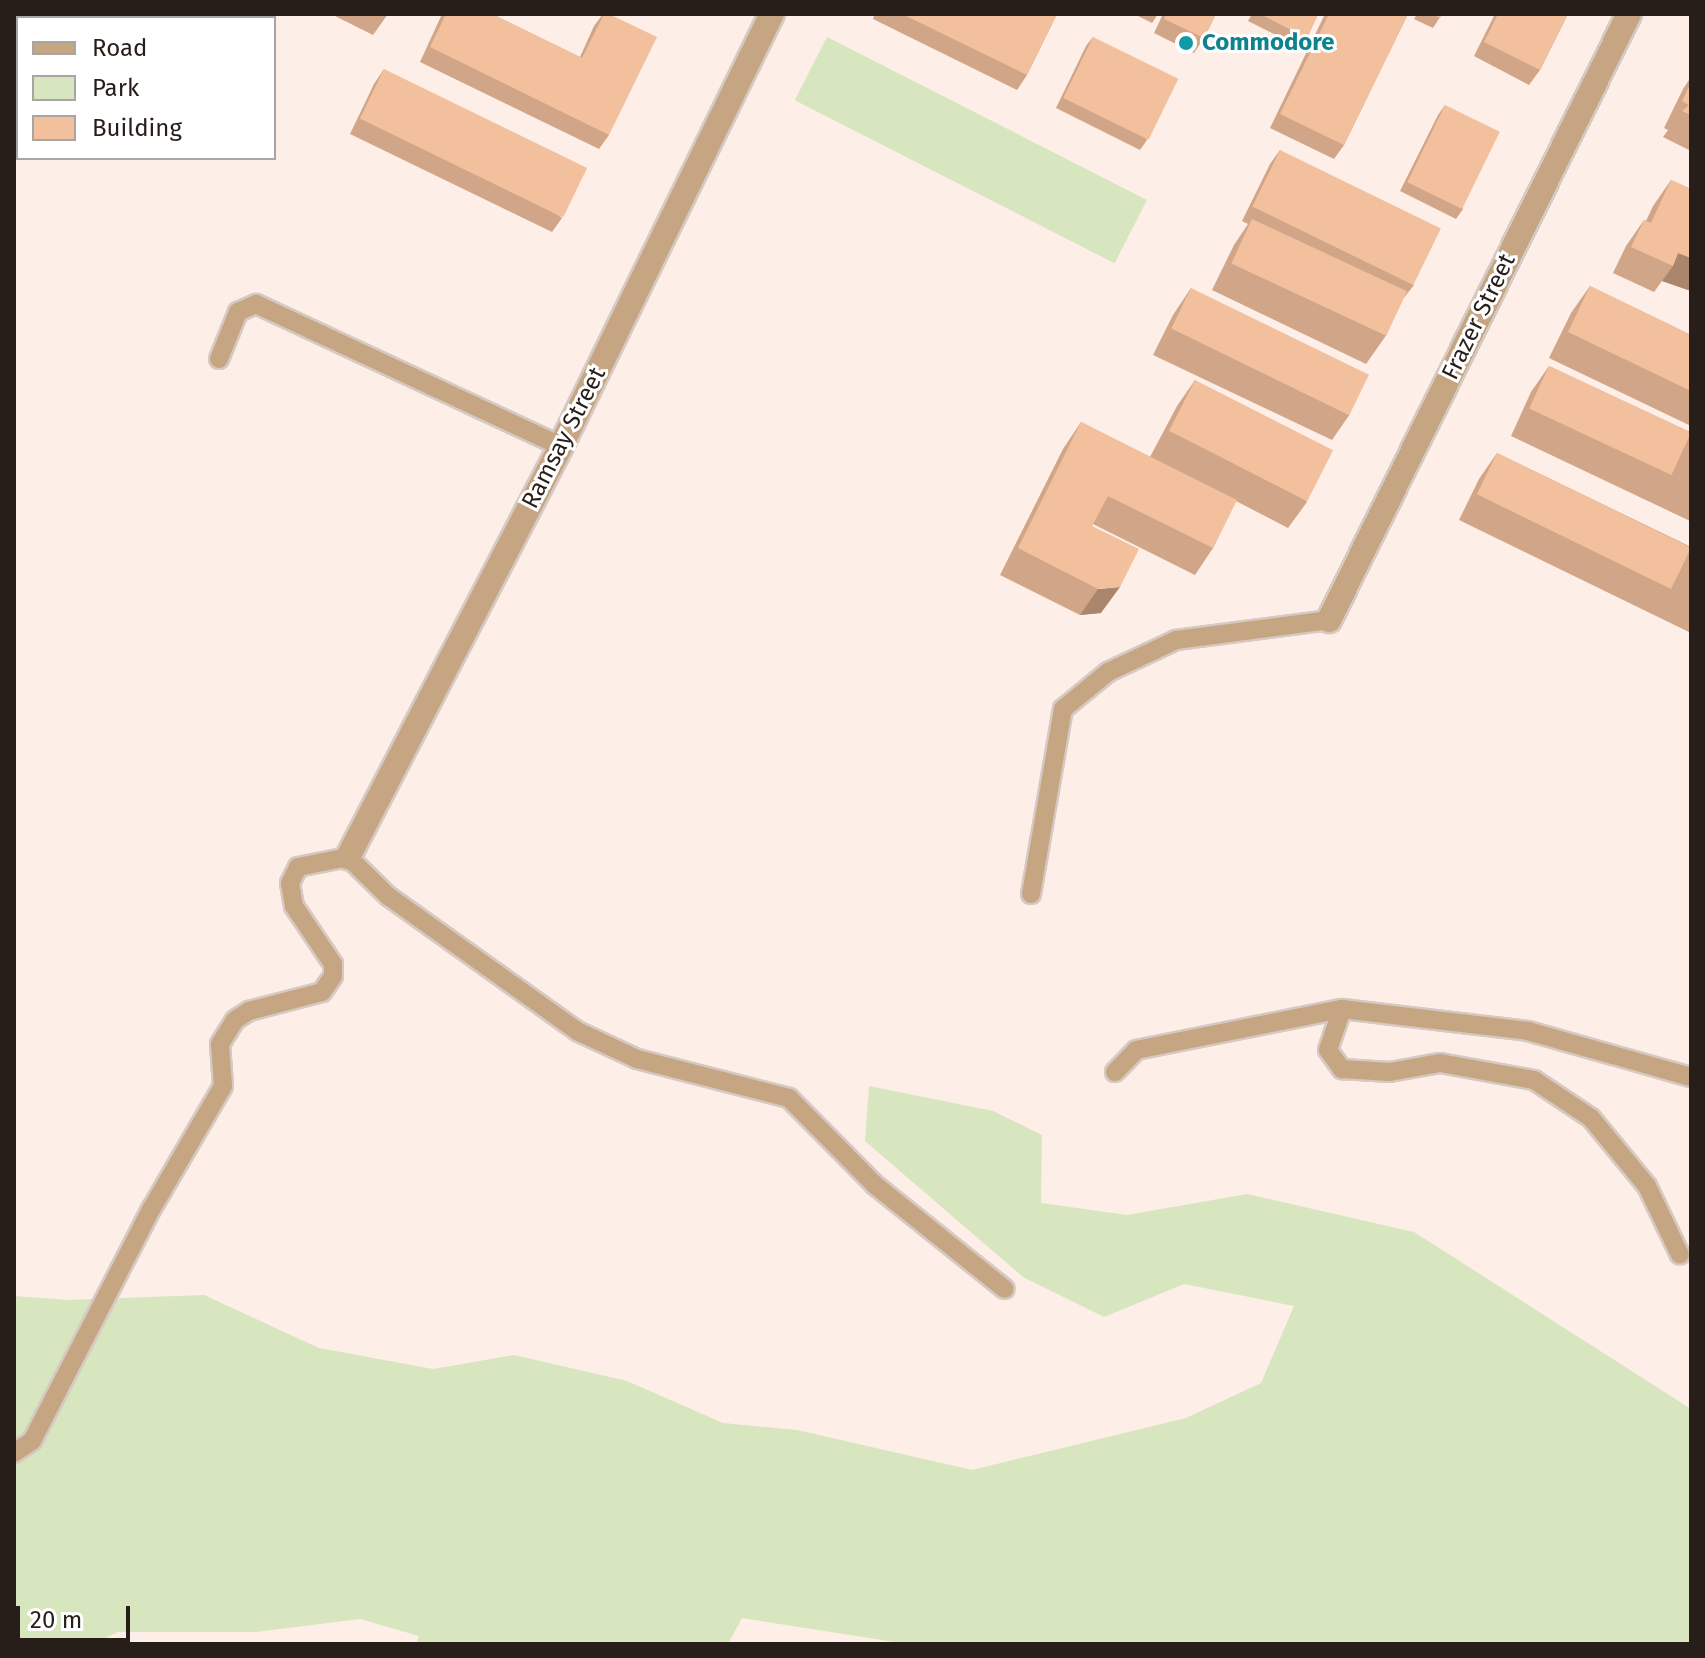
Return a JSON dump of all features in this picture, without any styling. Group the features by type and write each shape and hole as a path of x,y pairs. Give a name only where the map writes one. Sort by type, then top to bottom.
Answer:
{"street":[{"name":"Ramsay Street","path":"348,857 561,446 772,14"},
{"name":"Frazer Street","path":"1329,620 1629,14"}],"lane":[{"path":"219,359 238,312 256,304 561,446"},
{"path":"1031,894 1063,709 1108,672 1176,640 1329,620"},
{"path":"14,1453 32,1441 152,1208 223,1086 220,1044 235,1020 322,992 333,976 333,964 294,906 290,883 298,867 348,857 388,896 577,1031 637,1059 789,1098 875,1185 1005,1289"},
{"path":"1342,1009 1328,1050 1342,1069 1390,1072 1440,1063 1534,1080 1591,1118 1647,1186 1680,1255"},
{"path":"1115,1072 1136,1050 1342,1009 1528,1031 1691,1077"}],"green space":[{"path":"827,37 1147,200 1115,263 795,100"},
{"path":"869,1086 993,1111 1042,1135 1041,1203 1127,1215 1247,1194 1414,1232 1691,1409 1691,1644 908,1644 742,1618 728,1644 416,1644 419,1636 360,1619 256,1632 118,1632 93,1644 14,1644 14,1296 68,1300 204,1295 319,1348 433,1369 514,1355 627,1381 723,1423 797,1430 972,1470 1186,1418 1261,1383 1294,1306 1184,1284 1104,1317 1023,1277 865,1141"}],"building":[{"path":"87,14 91,16 62,16"},
{"path":"446,14 492,14 582,58 604,14 657,37 609,135 430,47"},
{"path":"902,14 1057,14 1027,75"},
{"path":"1166,14 1216,14 1204,38 1164,19"},
{"path":"1260,14 1318,14 1307,38"},
{"path":"1329,14 1408,14 1344,145 1280,114"},
{"path":"1498,14 1568,14 1540,70 1484,42"},
{"path":"1093,37 1178,79 1149,140 1063,98"},
{"path":"384,69 587,168 563,218 360,118"},
{"path":"1691,83 1691,115 1682,111 1689,105 1682,101"},
{"path":"1445,105 1500,132 1462,209 1407,182"},
{"path":"1280,150 1441,228 1413,285 1252,207"},
{"path":"1671,180 1691,189 1691,258 1678,253 1673,266 1631,247 1644,220 1651,223"},
{"path":"1252,219 1407,291 1386,336 1231,263"},
{"path":"1590,286 1691,335 1691,391 1568,332"},
{"path":"1191,288 1369,375 1349,415 1171,328"},
{"path":"1549,366 1691,432 1671,475 1529,409"},
{"path":"1195,380 1333,450 1307,501 1169,431"},
{"path":"1081,422 1237,500 1213,548 1108,496 1092,526 1139,549 1120,587 1098,589 1018,548"},
{"path":"1497,453 1691,548 1671,589 1477,494"}],"place":[{"name":"Commodore","path":"1186,43"}]}
